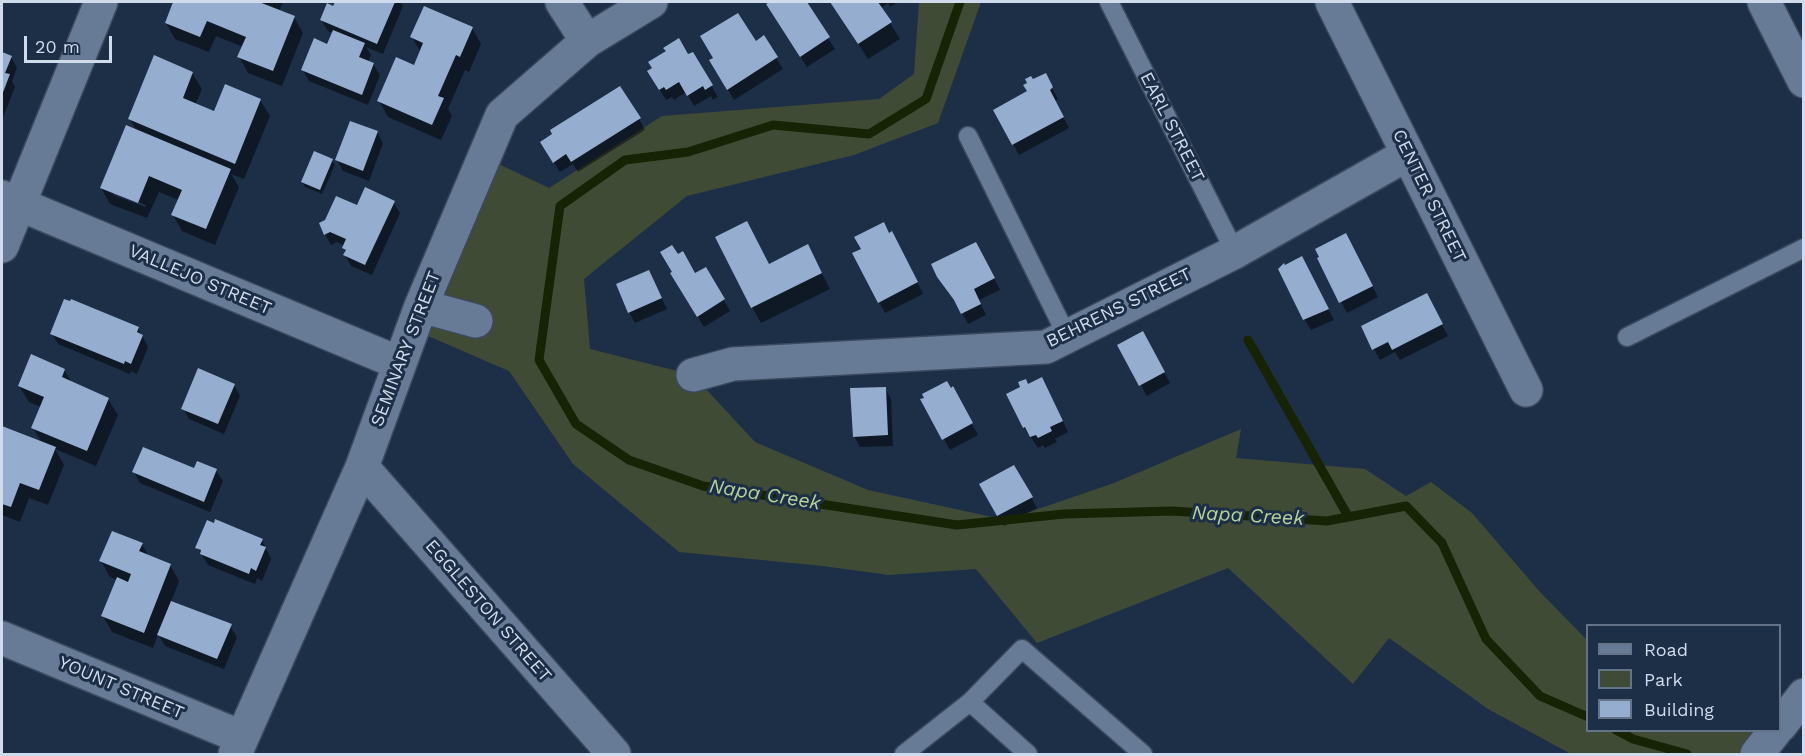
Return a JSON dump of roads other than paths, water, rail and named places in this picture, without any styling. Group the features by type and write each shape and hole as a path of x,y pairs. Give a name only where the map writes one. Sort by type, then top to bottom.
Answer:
{"street":[{"path":"2,246 11,201 101,2"},
{"path":"562,2 587,41"},
{"name":"SEMINARY STREET","path":"238,746 362,467 421,306 502,115 587,41 651,2"},
{"name":"CENTER STREET","path":"1332,2 1526,390"},
{"path":"1764,2 1803,81"},
{"name":"BEHRENS STREET","path":"693,375 733,364 1046,347 1235,252 1408,153"},
{"name":"VALLEJO STREET","path":"11,201 399,363"},
{"path":"421,306 476,321"},
{"name":"EGGLESTON STREET","path":"362,467 602,750"},
{"name":"YOUNT STREET","path":"2,638 238,746"},
{"path":"1757,754 1774,732"}],"lane":[{"name":"EARL STREET","path":"1109,2 1235,252"},
{"path":"968,136 1068,336"},
{"path":"1627,337 1803,248"},
{"path":"904,754 970,702 1022,649 1143,754"},
{"path":"970,702 1028,754"}],"waterway":[{"name":"Napa Creek","path":"960,2 926,99 869,134 773,125 688,152 625,160 560,206 539,360 576,424 629,460 703,486 957,525 1064,514 1172,511 1327,521 1406,506 1442,543 1486,639 1540,696 1586,716"},
{"path":"1248,340 1348,516"},
{"name":"Napa Creek","path":"1620,732 1633,739 1687,754"}]}
